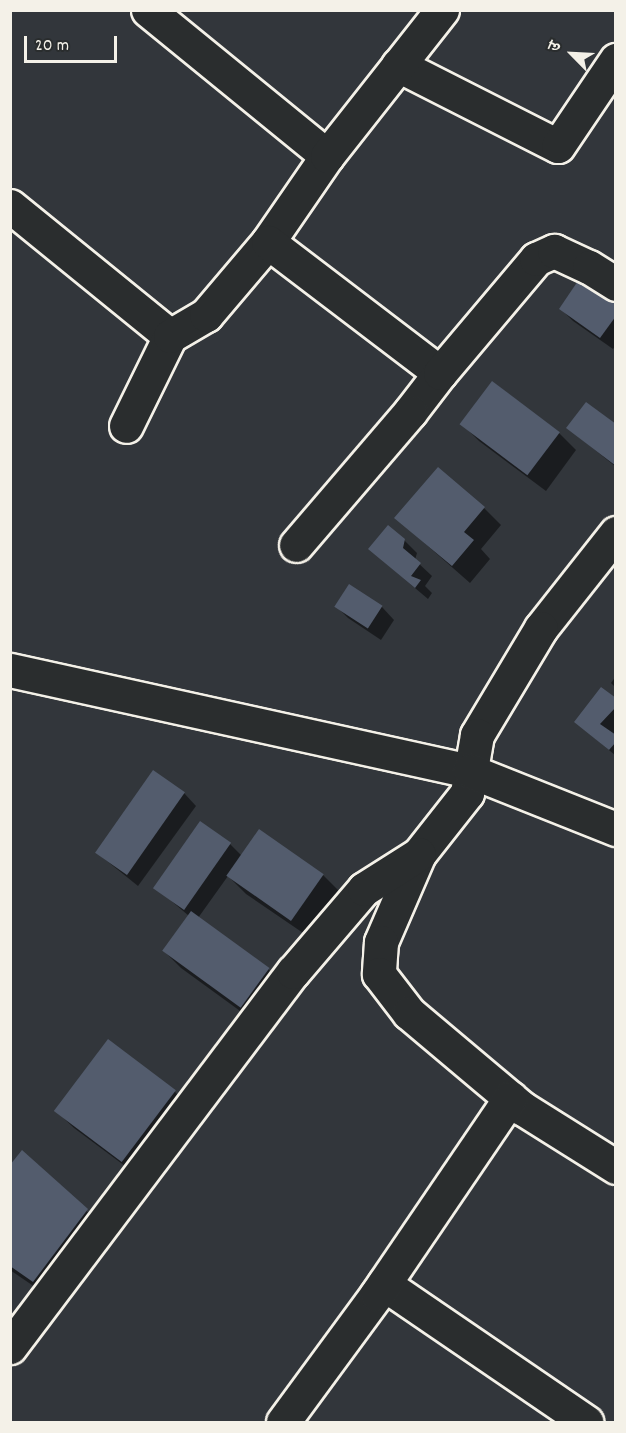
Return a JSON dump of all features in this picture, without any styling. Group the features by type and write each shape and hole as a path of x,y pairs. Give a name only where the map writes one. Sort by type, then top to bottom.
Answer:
{"street":[{"path":"148,10 327,156"},
{"path":"126,426 170,336 206,315 268,242 327,156 442,10"},
{"path":"398,65 558,146 615,60"},
{"path":"10,206 170,336"},
{"path":"268,242 440,373"},
{"path":"296,545 410,412 536,259 554,251 589,267 615,284"},
{"path":"615,533 541,628 477,735 467,793 419,854 381,942 380,974 409,1013 510,1098 615,1167"},
{"path":"10,670 470,771 615,829"},
{"path":"10,1347 293,972 364,889 419,854"},
{"path":"283,1422 384,1284 510,1098"},
{"path":"384,1284 586,1422"}],"building":[{"path":"584,272 616,294 616,316 600,338 559,309"},
{"path":"492,381 560,432 527,475 460,424"},
{"path":"586,402 616,424 616,466 566,428"},
{"path":"438,467 485,507 464,532 474,540 452,566 394,518"},
{"path":"388,525 405,539 403,548 421,563 411,576 421,580 415,588 368,549"},
{"path":"349,584 383,606 368,628 334,607"},
{"path":"601,687 616,698 616,707 600,724 616,735 616,742 609,750 574,722"},
{"path":"153,770 185,792 127,875 95,853"},
{"path":"200,821 231,843 184,910 153,888"},
{"path":"259,829 324,874 291,921 226,876"},
{"path":"191,911 269,968 241,1008 162,951"},
{"path":"108,1039 176,1090 122,1162 54,1111"},
{"path":"22,1150 88,1209 33,1282 10,1266 10,1165"}]}
